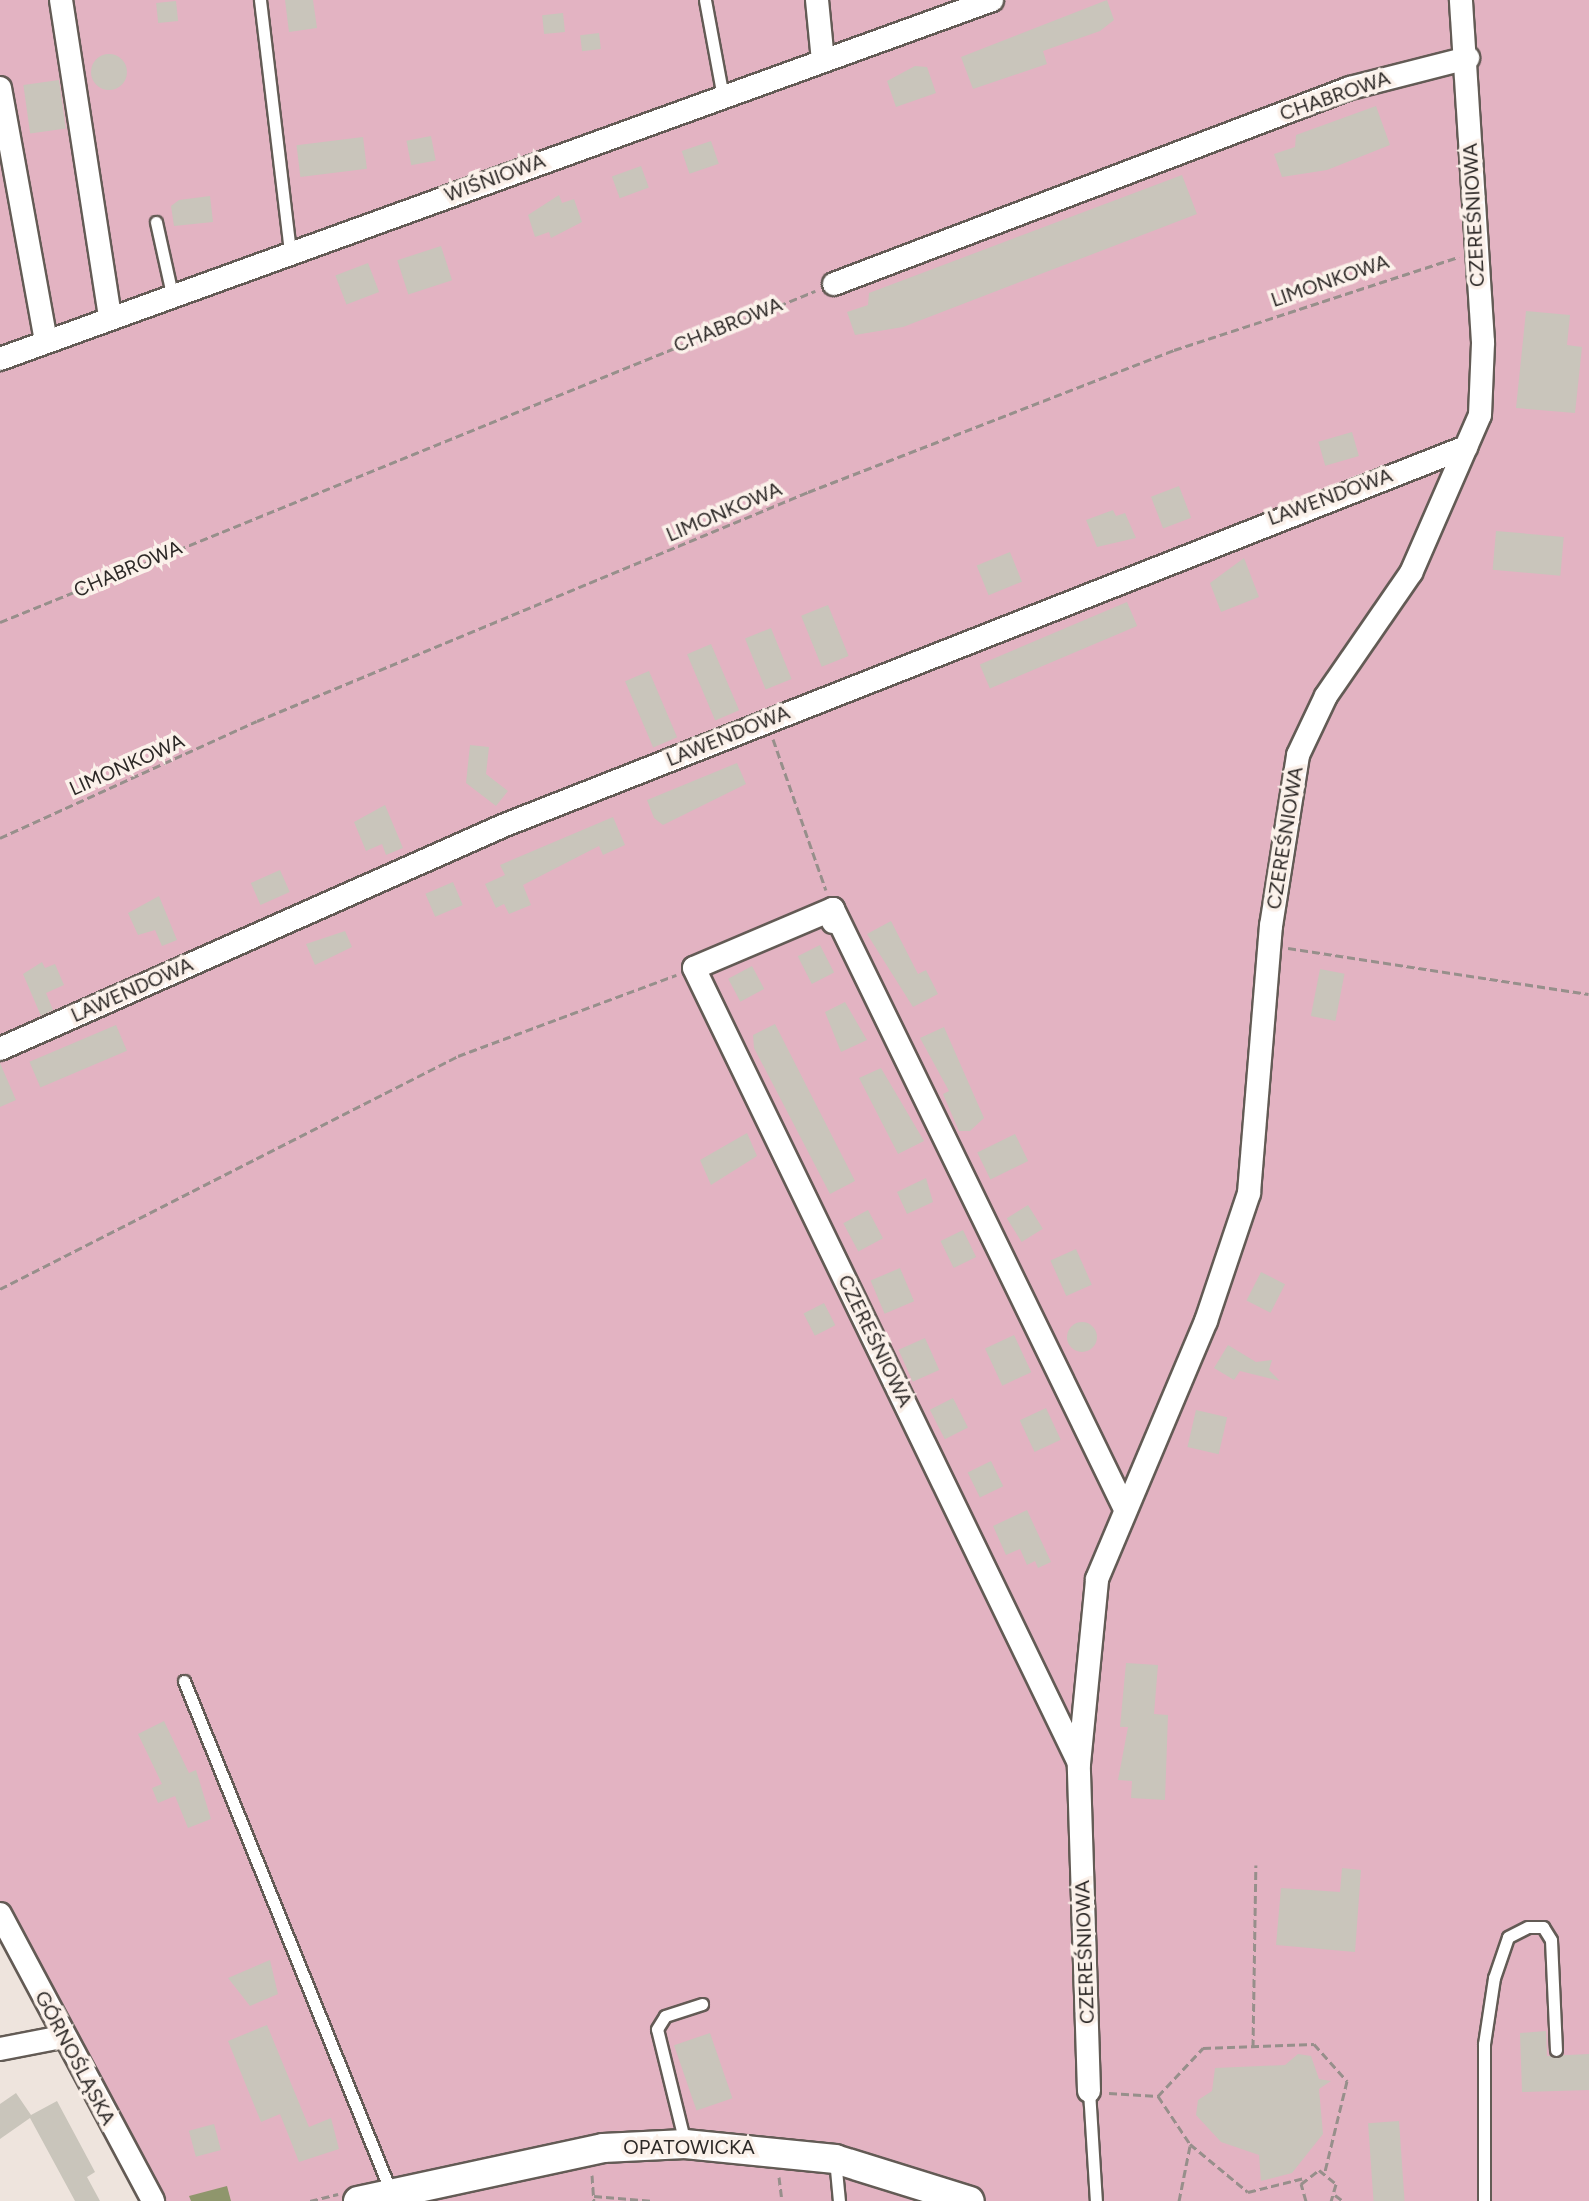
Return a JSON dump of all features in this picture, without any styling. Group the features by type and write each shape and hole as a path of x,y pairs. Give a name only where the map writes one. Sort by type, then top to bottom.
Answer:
{"street":[{"path":"61,0 110,318"},
{"path":"817,0 823,61"},
{"name":"WIŚNIOWA","path":"0,359 290,251 992,0"},
{"name":"CZEREŚNIOWA","path":"1089,2091 1079,1764 1097,1579 1124,1507 1206,1321 1249,1193 1271,945 1298,755 1326,696 1411,573 1480,415 1468,58 1461,0"},
{"name":"CHABROWA","path":"834,284 1350,88 1468,58"},
{"path":"0,88 46,342"},
{"name":"LAWENDOWA","path":"0,1049 505,825 1466,447"},
{"path":"694,968 833,916 1124,1507"},
{"name":"CZEREŚNIOWA","path":"694,968 1079,1764"},
{"name":"GÓRNOŚLĄSKA","path":"0,1914 62,2037 153,2201"},
{"path":"0,2049 62,2037"},
{"name":"OPATOWICKA","path":"358,2201 603,2148 685,2144 835,2159 969,2201"}],"lane":[{"path":"260,0 290,251"},
{"path":"705,0 723,97"},
{"path":"156,222 172,294"},
{"path":"184,1681 391,2193"},
{"path":"1484,2201 1484,2044 1492,1991 1508,1937 1528,1927 1543,1927 1551,1940 1556,2050"},
{"path":"685,2144 657,2029 665,2016 702,2004"},
{"path":"1089,2091 1096,2201"},
{"path":"835,2159 839,2201"}],"path":[{"name":"LIMONKOWA","path":"0,838 257,721 808,492 1174,350 1394,273 1475,253"},
{"name":"CHABROWA","path":"0,622 834,284"},
{"path":"766,720 833,916"},
{"path":"1271,945 1589,994"},
{"path":"0,1289 458,1056 694,968"},
{"path":"1253,2047 1256,1865"},
{"path":"1158,2096 1203,2048 1314,2044 1347,2081 1325,2171 1335,2195 1343,2201"},
{"path":"1089,2091 1158,2096"},
{"path":"1158,2096 1190,2144 1248,2192 1325,2171"},
{"path":"1179,2201 1190,2144"},
{"path":"777,2166 782,2201"},
{"path":"591,2167 594,2199 654,2201"},
{"path":"1304,2178 1306,2201"},
{"path":"1331,2201 1335,2195"}],"shaded area":[{"path":"0,0 1589,0 1589,2201 159,2201 0,1929"},
{"path":"227,2186 231,2201 191,2201 189,2196"}],"building":[{"path":"285,0 313,0 317,28 289,32"},
{"path":"1107,0 1114,20 1100,31 1043,51 1047,64 973,89 961,57"},
{"path":"176,1 178,21 158,23 156,3"},
{"path":"563,13 565,32 544,34 542,15"},
{"path":"599,33 601,49 582,51 580,35"},
{"path":"109,54 122,59 127,72 122,85 109,90 96,85 91,72 96,59"},
{"path":"915,66 927,67 936,93 896,107 887,81"},
{"path":"59,80 66,129 30,134 23,85"},
{"path":"1376,106 1390,145 1327,170 1282,177 1274,154 1295,147 1296,135"},
{"path":"431,136 436,161 411,165 406,141"},
{"path":"363,137 367,169 300,177 296,145"},
{"path":"711,141 719,164 690,174 682,151"},
{"path":"641,166 649,188 620,198 612,177"},
{"path":"1182,175 1197,214 903,327 855,335 847,312 868,305 869,293"},
{"path":"559,195 562,203 574,199 582,222 551,238 549,232 535,237 528,215"},
{"path":"210,196 213,222 174,226 171,206 179,200"},
{"path":"441,246 452,280 408,294 397,260"},
{"path":"368,263 379,292 346,304 335,276"},
{"path":"1526,311 1570,315 1567,345 1582,347 1575,413 1516,408"},
{"path":"1352,432 1359,456 1325,466 1318,442"},
{"path":"1179,486 1191,518 1163,528 1151,497"},
{"path":"1113,510 1116,516 1125,513 1136,538 1097,547 1086,520"},
{"path":"1496,531 1564,537 1560,576 1493,570"},
{"path":"1010,552 1022,582 989,595 977,565"},
{"path":"1244,558 1259,597 1221,612 1210,583"},
{"path":"1127,602 1137,626 990,688 980,665"},
{"path":"828,605 849,656 822,667 801,616"},
{"path":"771,628 792,679 766,689 745,638"},
{"path":"711,644 739,710 715,720 687,654"},
{"path":"649,671 677,737 653,747 625,681"},
{"path":"470,745 489,747 486,774 508,791 496,806 466,783"},
{"path":"737,763 746,784 663,825 654,818 647,800"},
{"path":"385,805 403,848 386,855 382,844 366,851 354,822"},
{"path":"613,817 625,845 603,855 599,846 523,885 531,905 509,914 504,904 496,908 485,884 505,875 500,865"},
{"path":"280,870 290,892 261,905 251,883"},
{"path":"453,882 463,905 435,917 425,894"},
{"path":"159,896 177,940 162,946 155,930 138,935 128,913"},
{"path":"891,921 918,974 926,970 938,994 913,1007 867,934"},
{"path":"345,931 352,947 315,965 306,944"},
{"path":"820,945 834,973 812,984 798,956"},
{"path":"42,962 45,968 55,964 64,985 46,993 53,1010 41,1016 23,974"},
{"path":"752,966 764,989 740,1002 728,979"},
{"path":"1320,969 1345,974 1335,1021 1311,1016"},
{"path":"845,1002 867,1040 841,1052 825,1012"},
{"path":"775,1024 855,1181 830,1194 754,1048 753,1035"},
{"path":"116,1025 127,1051 40,1088 29,1062"},
{"path":"944,1027 984,1118 970,1131 959,1131 943,1094 949,1091 920,1038"},
{"path":"0,1063 16,1100 0,1107"},
{"path":"881,1068 924,1141 898,1154 859,1078"},
{"path":"747,1133 757,1156 711,1185 700,1160"},
{"path":"1015,1134 1028,1161 990,1179 977,1152"},
{"path":"926,1178 933,1202 907,1214 897,1192"},
{"path":"1028,1205 1043,1229 1022,1242 1007,1218"},
{"path":"868,1210 883,1238 858,1251 843,1223"},
{"path":"963,1230 976,1257 954,1268 941,1241"},
{"path":"1076,1249 1092,1285 1066,1296 1050,1260"},
{"path":"900,1268 914,1301 885,1314 871,1281"},
{"path":"1261,1272 1285,1284 1271,1313 1246,1301"},
{"path":"824,1303 835,1325 815,1336 804,1313"},
{"path":"1082,1322 1093,1326 1097,1337 1093,1348 1082,1352 1071,1348 1067,1337 1071,1326"},
{"path":"1014,1335 1031,1372 1002,1386 985,1349"},
{"path":"925,1338 939,1370 913,1382 899,1350"},
{"path":"1228,1345 1256,1362 1272,1360 1269,1370 1280,1381 1240,1371 1234,1380 1214,1368"},
{"path":"953,1398 968,1427 945,1439 930,1410"},
{"path":"1046,1408 1061,1440 1035,1452 1020,1420"},
{"path":"1196,1410 1227,1417 1219,1454 1187,1447"},
{"path":"991,1461 1003,1486 980,1498 968,1472"},
{"path":"1027,1510 1051,1562 1038,1568 1035,1561 1027,1565 1020,1549 1006,1555 993,1526"},
{"path":"1126,1663 1158,1665 1154,1714 1168,1715 1165,1800 1131,1798 1132,1781 1118,1780 1128,1727 1120,1727"},
{"path":"164,1721 189,1773 196,1770 211,1819 188,1828 175,1796 158,1803 152,1788 162,1784 138,1734"},
{"path":"1342,1868 1361,1870 1355,1952 1276,1945 1281,1888 1340,1892"},
{"path":"270,1960 278,1994 250,2006 228,1978"},
{"path":"267,2025 309,2127 331,2118 339,2149 299,2162 280,2114 261,2122 228,2041"},
{"path":"1546,2031 1547,2056 1589,2054 1589,2090 1522,2092 1520,2033"},
{"path":"710,2033 732,2098 697,2111 674,2045"},
{"path":"1298,2054 1311,2056 1319,2079 1331,2081 1319,2089 1323,2134 1292,2173 1261,2181 1259,2155 1221,2142 1196,2115 1198,2100 1212,2091 1215,2068 1285,2065"},
{"path":"16,2093 31,2115 57,2101 95,2172 87,2177 100,2201 75,2201 30,2118 0,2139 0,2104"},
{"path":"1399,2121 1405,2201 1374,2201 1368,2123"},
{"path":"214,2124 221,2150 196,2157 189,2131"}]}
